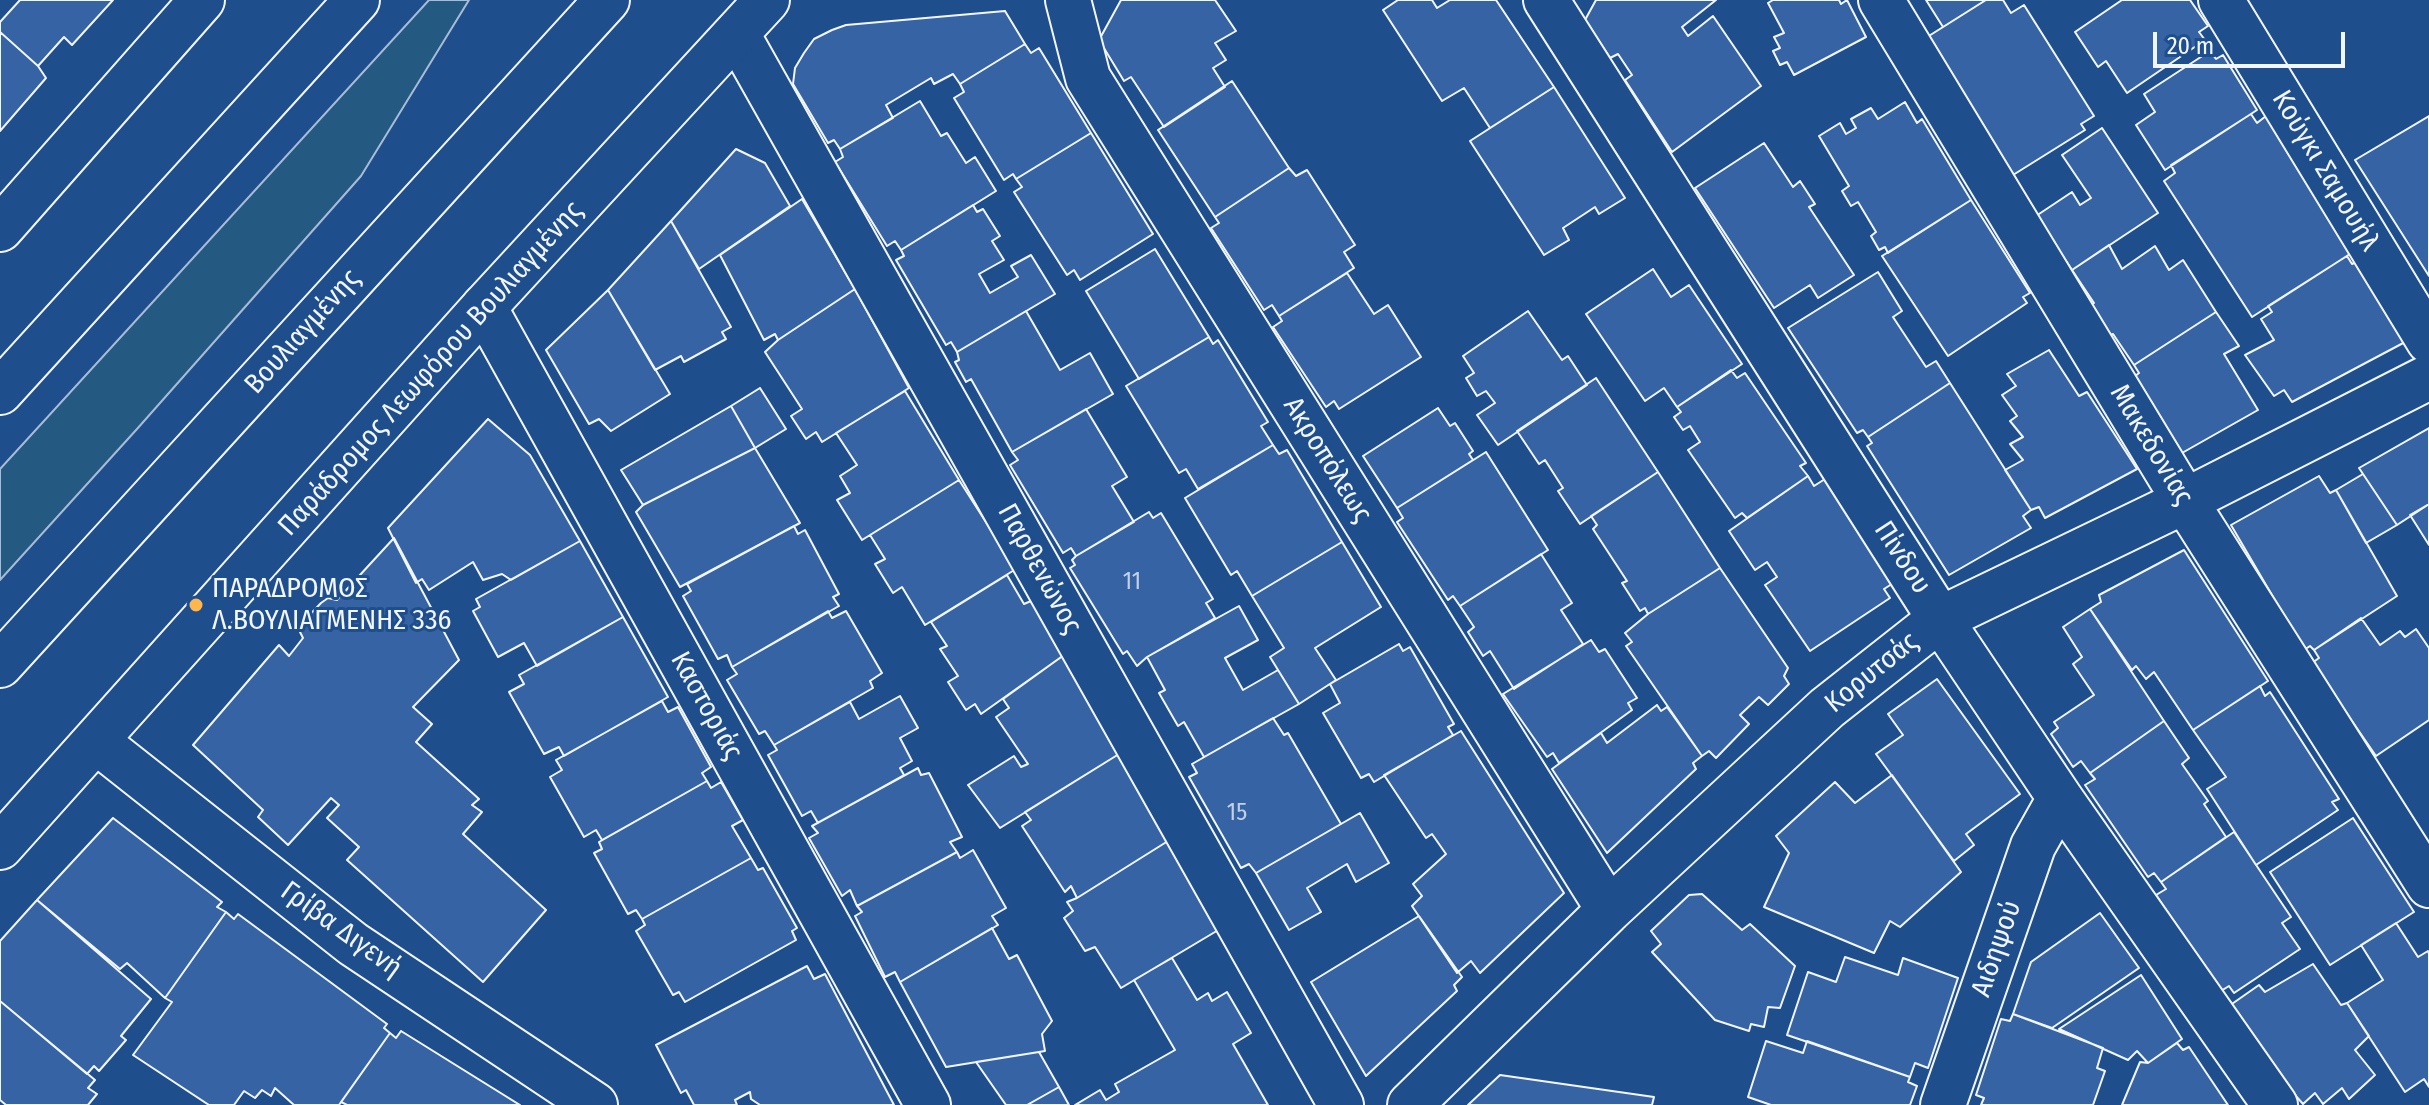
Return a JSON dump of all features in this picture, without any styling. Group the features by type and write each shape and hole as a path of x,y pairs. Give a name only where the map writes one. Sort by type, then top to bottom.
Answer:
{"street":[{"path":"0,229 202,0"},
{"path":"0,392 357,0"},
{"name":"Βουλιαγμένης","path":"0,665 607,0"},
{"name":"Παράδρομος Λεωφόρου Βουλιαγμένης","path":"0,847 484,307 767,0"},
{"name":"Ακροπόλεως","path":"1068,0 1088,78 1609,910"},
{"name":"Πίνδου","path":"1546,0 1940,619 2060,798 2275,1105"},
{"name":"Μακεδονίας","path":"1881,0 2185,501 2429,885"},
{"name":"Κούγκι Σαμουήλ","path":"2221,0 2429,341"},
{"name":"Παρθενώνος","path":"737,34 1341,1105"},
{"name":"Καστοριάς","path":"484,307 928,1105"},
{"name":"Κορυτσάς","path":"1410,1105 1609,910 1827,708 1940,619 2185,501 2429,377"},
{"name":"Γρίβα Διγενή","path":"96,741 353,944 595,1105"},
{"name":"Αιδηψού","path":"1943,1105 2033,846 2060,798"}],"shaded area":[{"path":"429,0 469,0 361,176 0,580 0,469"}],"building":[{"path":"20,0 113,0 72,45 64,37 38,66 0,32 0,22"},
{"path":"1121,0 1215,0 1236,31 1215,43 1226,60 1213,68 1225,87 1164,127 1131,77 1124,81 1099,40"},
{"path":"1398,0 1432,0 1437,8 1450,0 1496,0 1554,87 1490,128 1464,88 1442,101 1383,10"},
{"path":"1596,0 1716,0 1682,27 1688,36 1713,16 1761,86 1672,152 1625,80 1632,75 1618,54 1610,58 1585,20"},
{"path":"1773,0 1839,0 1841,4 1847,0 1866,37 1794,75 1787,62 1780,65 1773,51 1780,48 1774,37 1784,33 1768,3"},
{"path":"1926,0 1986,0 1943,27"},
{"path":"1986,0 2003,0 2011,13 2024,5 2094,116 2081,124 2085,130 2013,175 2006,163 1998,169 1924,39"},
{"path":"2122,0 2190,0 2208,26 2199,32 2205,40 2127,93 2106,61 2098,67 2075,32"},
{"path":"1005,11 1025,44 960,84 953,74 934,84 931,78 886,105 893,118 840,149 834,140 828,143 793,84 795,68 814,39 846,25"},
{"path":"0,32 38,66 46,78 0,131"},
{"path":"1025,44 1031,53 1039,48 1091,133 1016,179 1013,174 1004,180 954,98 964,92 960,84"},
{"path":"2210,51 2216,59 2223,55 2257,110 2165,170 2136,125 2155,112 2144,94"},
{"path":"1232,81 1289,168 1215,217 1158,130"},
{"path":"1554,87 1625,198 1599,214 1595,207 1563,228 1569,240 1544,255 1470,141"},
{"path":"920,101 941,136 947,133 966,163 975,157 996,191 901,250 895,241 887,246 835,162 843,157 840,149"},
{"path":"1905,102 1917,123 1922,119 1971,200 1888,253 1885,247 1879,250 1871,236 1876,232 1858,202 1851,206 1842,191 1849,186 1819,136 1840,123 1846,134 1856,128 1851,119 1871,108 1878,119"},
{"path":"2251,114 2257,123 2266,116 2353,252 2252,317 2164,181 2175,173 2171,165"},
{"path":"2429,116 2429,276 2355,160"},
{"path":"2102,128 2158,213 2072,270 2036,216 2072,192 2080,205 2091,198 2062,155"},
{"path":"1091,133 1153,234 1080,280 1074,270 1067,275 1014,192 1022,187 1016,179"},
{"path":"1764,143 1793,187 1800,181 1815,204 1809,207 1854,275 1818,298 1810,285 1774,308 1695,188"},
{"path":"736,149 765,163 790,206 699,269 671,221"},
{"path":"1289,168 1296,176 1307,170 1355,245 1344,252 1354,268 1279,316 1272,305 1264,310 1211,228 1219,223 1215,217"},
{"path":"802,199 855,289 778,340 775,334 764,340 720,255"},
{"path":"1971,200 2030,293 2023,297 2027,303 1948,356 1882,256"},
{"path":"973,205 977,212 983,209 1000,236 992,241 1004,260 979,274 990,293 1018,277 1011,266 1031,255 1055,294 957,352 951,342 946,345 896,260 904,256 901,250"},
{"path":"671,221 731,327 722,332 726,339 684,362 681,356 655,370 608,290"},
{"path":"2109,245 2122,269 2155,246 2169,270 2183,260 2216,312 2134,365 2113,334 2108,336 2089,306 2094,303 2072,270"},
{"path":"1155,249 1209,337 1139,379 1086,291"},
{"path":"2347,256 2352,264 2359,261 2407,341 2292,402 2284,390 2274,396 2245,355 2274,340 2261,319 2272,312 2268,306"},
{"path":"1653,269 1671,297 1689,285 1742,364 1677,407 1664,388 1645,401 1586,314"},
{"path":"1878,272 1902,311 1893,317 1926,367 1936,361 1950,383 1868,437 1863,430 1857,433 1788,328"},
{"path":"1347,273 1374,314 1388,305 1421,357 1339,409 1334,401 1326,407 1273,327 1282,321 1279,316"},
{"path":"855,289 909,388 822,442 816,432 806,439 791,416 802,409 765,352"},
{"path":"608,290 670,394 611,431 599,419 589,424 546,350"},
{"path":"1026,311 1060,370 1090,353 1113,394 1012,452 971,379 966,382 955,362 959,360 957,352"},
{"path":"1528,311 1562,360 1568,356 1587,385 1498,445 1477,415 1495,403 1486,391 1477,396 1466,378 1474,373 1463,356"},
{"path":"2216,312 2239,346 2224,354 2258,410 2182,453 2134,377 2139,373 2134,365"},
{"path":"1209,337 1213,344 1218,340 1268,422 1261,426 1273,445 1198,489 1186,469 1179,473 1126,386"},
{"path":"2049,350 2079,396 2087,392 2137,469 2045,518 2039,507 2031,510 2005,470 2023,460 2010,444 2023,437 2010,421 2017,416 2002,395 2016,386 2007,374"},
{"path":"1731,370 1737,378 1745,373 1806,463 1800,466 1808,476 1747,518 1742,513 1735,518 1688,450 1700,442 1690,426 1683,430 1674,417 1681,412 1677,407"},
{"path":"1596,378 1658,472 1580,524 1558,491 1563,488 1545,460 1539,464 1517,431"},
{"path":"1950,383 2031,510 2023,516 2031,528 1949,575 1867,446 1872,443 1868,437"},
{"path":"760,388 786,429 755,448 731,406"},
{"path":"905,391 959,480 862,540 837,500 850,493 840,476 857,465 836,433"},
{"path":"731,406 755,448 643,505 621,470"},
{"path":"1438,408 1450,426 1455,423 1473,451 1469,454 1473,460 1397,508 1363,456"},
{"path":"1086,409 1127,477 1112,486 1134,522 1076,556 1071,548 1063,553 1010,465 1018,460 1012,452"},
{"path":"488,419 530,455 580,541 511,580 502,574 483,580 473,562 429,590 422,579 416,583 388,528"},
{"path":"2429,428 2429,504 2397,525 2359,468"},
{"path":"1273,445 1279,454 1287,450 1342,542 1252,596 1237,571 1231,575 1185,498"},
{"path":"755,448 800,523 680,587 636,512 643,505"},
{"path":"1486,452 1548,550 1460,606 1453,596 1448,600 1397,522 1403,518 1397,508"},
{"path":"1658,472 1720,568 1648,614 1645,608 1640,611 1622,583 1627,581 1593,529 1597,525 1591,516"},
{"path":"2363,474 2397,525 2366,543 2336,490"},
{"path":"1808,476 1814,486 1825,479 1895,582 1884,589 1890,598 1810,651 1765,585 1777,577 1767,562 1755,570 1729,531"},
{"path":"2319,476 2330,493 2336,490 2397,596 2314,650 2310,646 2304,650 2231,525"},
{"path":"959,480 1016,569 925,625 902,587 893,593 875,564 885,559 870,535"},
{"path":"2429,504 2429,545 2410,515"},
{"path":"1149,512 1153,518 1161,513 1213,599 1206,603 1215,618 1147,657 1137,666 1127,651 1123,654 1070,568 1075,565 1072,560 1076,556"},
{"path":"794,526 798,534 805,530 839,594 833,597 839,606 732,667 727,655 718,659 683,596 691,591 687,584"},
{"path":"394,538 459,660 413,707 432,724 416,742 479,799 472,805 482,812 463,834 546,910 483,982 347,860 359,847 327,818 339,805 331,798 288,845 258,817 263,810 193,745 279,645 289,656 303,638 301,624 328,598 337,600"},
{"path":"580,541 623,617 537,666 524,643 498,657 473,611 480,607 476,599"},
{"path":"1342,542 1381,607 1315,648 1336,680 1299,704 1270,657 1284,648 1252,596"},
{"path":"2184,550 2268,681 2193,730 2154,672 2146,679 2136,666 2132,670 2090,609 2101,602 2099,595"},
{"path":"1541,554 1572,603 1561,610 1583,644 1514,689 1490,651 1483,656 1468,632 1474,627 1460,606"},
{"path":"1720,568 1788,668 1784,676 1789,684 1768,705 1759,697 1740,715 1749,724 1716,758 1709,751 1702,756 1626,646 1632,642 1625,633 1648,614"},
{"path":"1007,575 1024,604 1031,601 1064,655 981,714 975,704 966,710 948,682 958,676 940,649 947,646 931,622"},
{"path":"1239,606 1258,640 1225,658 1243,690 1278,670 1299,704 1204,757 1184,722 1178,726 1159,693 1165,690 1147,657"},
{"path":"2090,609 2164,721 2090,773 2081,761 2073,767 2051,734 2058,728 2054,722 2094,695 2073,664 2082,657 2063,627"},
{"path":"828,611 832,618 846,611 882,673 870,681 873,688 774,745 765,731 759,734 727,680 737,674 732,667"},
{"path":"623,617 668,697 564,756 559,747 544,754 509,692 524,684 519,675"},
{"path":"2361,618 2380,645 2400,631 2405,637 2416,629 2429,648 2429,720 2376,756 2312,663 2319,658 2314,650"},
{"path":"1591,640 1599,652 1605,649 1637,698 1628,703 1632,710 1559,763 1553,753 1547,757 1503,694"},
{"path":"1399,644 1403,651 1410,647 1454,724 1448,727 1453,735 1374,782 1369,774 1361,778 1323,713 1340,703 1330,684"},
{"path":"1064,655 1119,754 1000,828 968,785 1014,756 1021,767 1028,764 996,717 1009,708 1003,699"},
{"path":"1937,679 2020,794 1966,834 1974,845 1954,861 1876,754 1903,735 1888,714"},
{"path":"2260,686 2265,696 2270,692 2339,799 2332,802 2338,810 2256,865 2207,789 2226,777 2193,730"},
{"path":"900,696 918,728 900,738 912,761 900,768 904,775 818,823 811,811 802,816 768,755 777,750 774,745 850,702 859,719"},
{"path":"662,701 668,712 678,707 711,767 702,773 707,781 602,840 596,830 584,837 550,777 562,770 556,760"},
{"path":"1657,705 1661,711 1667,707 1702,756 1693,763 1696,769 1607,853 1552,769 1601,733 1607,743"},
{"path":"1273,718 1284,735 1288,733 1341,824 1256,873 1249,864 1241,868 1189,777 1197,773 1192,764"},
{"path":"2164,721 2189,758 2182,764 2208,801 2204,804 2226,837 2161,882 2154,873 2148,877 2085,785 2095,779 2090,773"},
{"path":"1461,731 1564,893 1480,973 1471,961 1457,973 1412,906 1422,896 1413,884 1446,854 1432,834 1426,838 1384,775"},
{"path":"1119,754 1168,841 1077,898 1071,886 1065,892 1022,826 1031,820 1025,812"},
{"path":"918,768 921,775 929,773 962,837 950,842 957,852 857,906 850,890 842,896 809,838 818,833 812,826"},
{"path":"1892,775 1961,872 1900,927 1890,921 1874,953 1764,907 1789,853 1776,836 1835,782 1855,803"},
{"path":"707,781 711,788 721,782 743,820 732,826 751,858 642,919 636,910 628,914 594,853 602,849 599,842"},
{"path":"1360,813 1389,863 1356,882 1347,864 1307,888 1321,912 1289,930 1256,873"},
{"path":"113,818 222,902 217,907 226,912 165,998 127,963 120,969 37,900"},
{"path":"2353,818 2414,912 2330,965 2270,872"},
{"path":"2234,832 2291,917 2282,923 2300,949 2234,993 2229,986 2221,991 2156,895 2166,889 2161,882"},
{"path":"1168,841 1220,929 1121,988 1095,947 1085,951 1064,918 1073,911 1067,902"},
{"path":"973,850 1006,908 992,916 998,925 900,982 895,972 885,977 855,916 862,912 857,906 957,852 960,858"},
{"path":"751,858 758,870 763,868 797,928 792,931 796,940 685,1002 679,992 673,995 636,931 645,925 642,919"},
{"path":"1702,894 1742,930 1750,924 1795,966 1780,1008 1768,1007 1764,1027 1751,1024 1749,1031 1715,1020 1652,952 1661,944 1651,931 1689,895"},
{"path":"37,900 151,999 121,1036 126,1040 99,1071 94,1066 87,1074 0,1001 0,941"},
{"path":"226,912 234,919 238,914 387,1024 384,1028 390,1033 339,1105 294,1105 275,1088 271,1096 262,1090 255,1098 244,1091 234,1105 209,1105 133,1055 172,1002 165,998"},
{"path":"2100,913 2139,968 2052,1028 2013,1014 2031,962"},
{"path":"1419,916 1462,977 1454,985 1457,991 1366,1076 1311,982"},
{"path":"2396,923 2418,957 2428,951 2429,954 2429,1087 2424,1079 2405,1092 2347,1003 2383,980 2361,945"},
{"path":"992,928 1009,959 1017,955 1052,1021 1042,1034 1045,1051 946,1067 900,982"},
{"path":"1845,957 1898,975 1903,958 1958,978 1928,1068 1915,1063 1910,1077 1787,1035 1808,972 1836,982"},
{"path":"1172,958 1197,1000 1208,993 1212,1001 1227,992 1251,1033 1233,1044 1268,1105 1075,1105 1100,1090 1106,1100 1119,1092 1115,1084 1175,1050 1134,980"},
{"path":"2313,964 2341,1005 2347,1003 2369,1036 2355,1050 2375,1075 2349,1099 2342,1088 2323,1104 2315,1093 2303,1104 2265,1061 2229,1006 2259,985 2265,992"},
{"path":"807,966 814,979 825,974 894,1105 760,1105 751,1099 750,1092 735,1100 737,1105 694,1105 686,1090 681,1093 656,1045"},
{"path":"2141,975 2182,1039 2148,1063 2137,1051 2128,1060 2059,1029"},
{"path":"0,1001 95,1080 88,1088 97,1094 88,1105 6,1105 0,1100"},
{"path":"2013,1014 2103,1048 2097,1068 2105,1071 2093,1105 1981,1105 1984,1098 1976,1095 2001,1019 2010,1021"},
{"path":"401,1031 520,1105 347,1105 341,1102 390,1033 396,1038"},
{"path":"1766,1041 1803,1053 1807,1041 1910,1077 1908,1082 1917,1086 1910,1105 1771,1105 1748,1097"},
{"path":"2177,1043 2183,1050 2189,1047 2228,1105 2122,1105 2140,1062 2148,1063"},
{"path":"1039,1052 1059,1087 1027,1105 1006,1105 976,1062"},
{"path":"1500,1075 1654,1097 1652,1105 1468,1105"},
{"path":"1059,1087 1069,1105 1027,1105"}],"place":[{"name":"ΠΑΡΑΔΡΟΜΟΣ Λ.ΒΟΥΛΙΑΓΜΕΝΗΣ 336","path":"196,605"}]}
